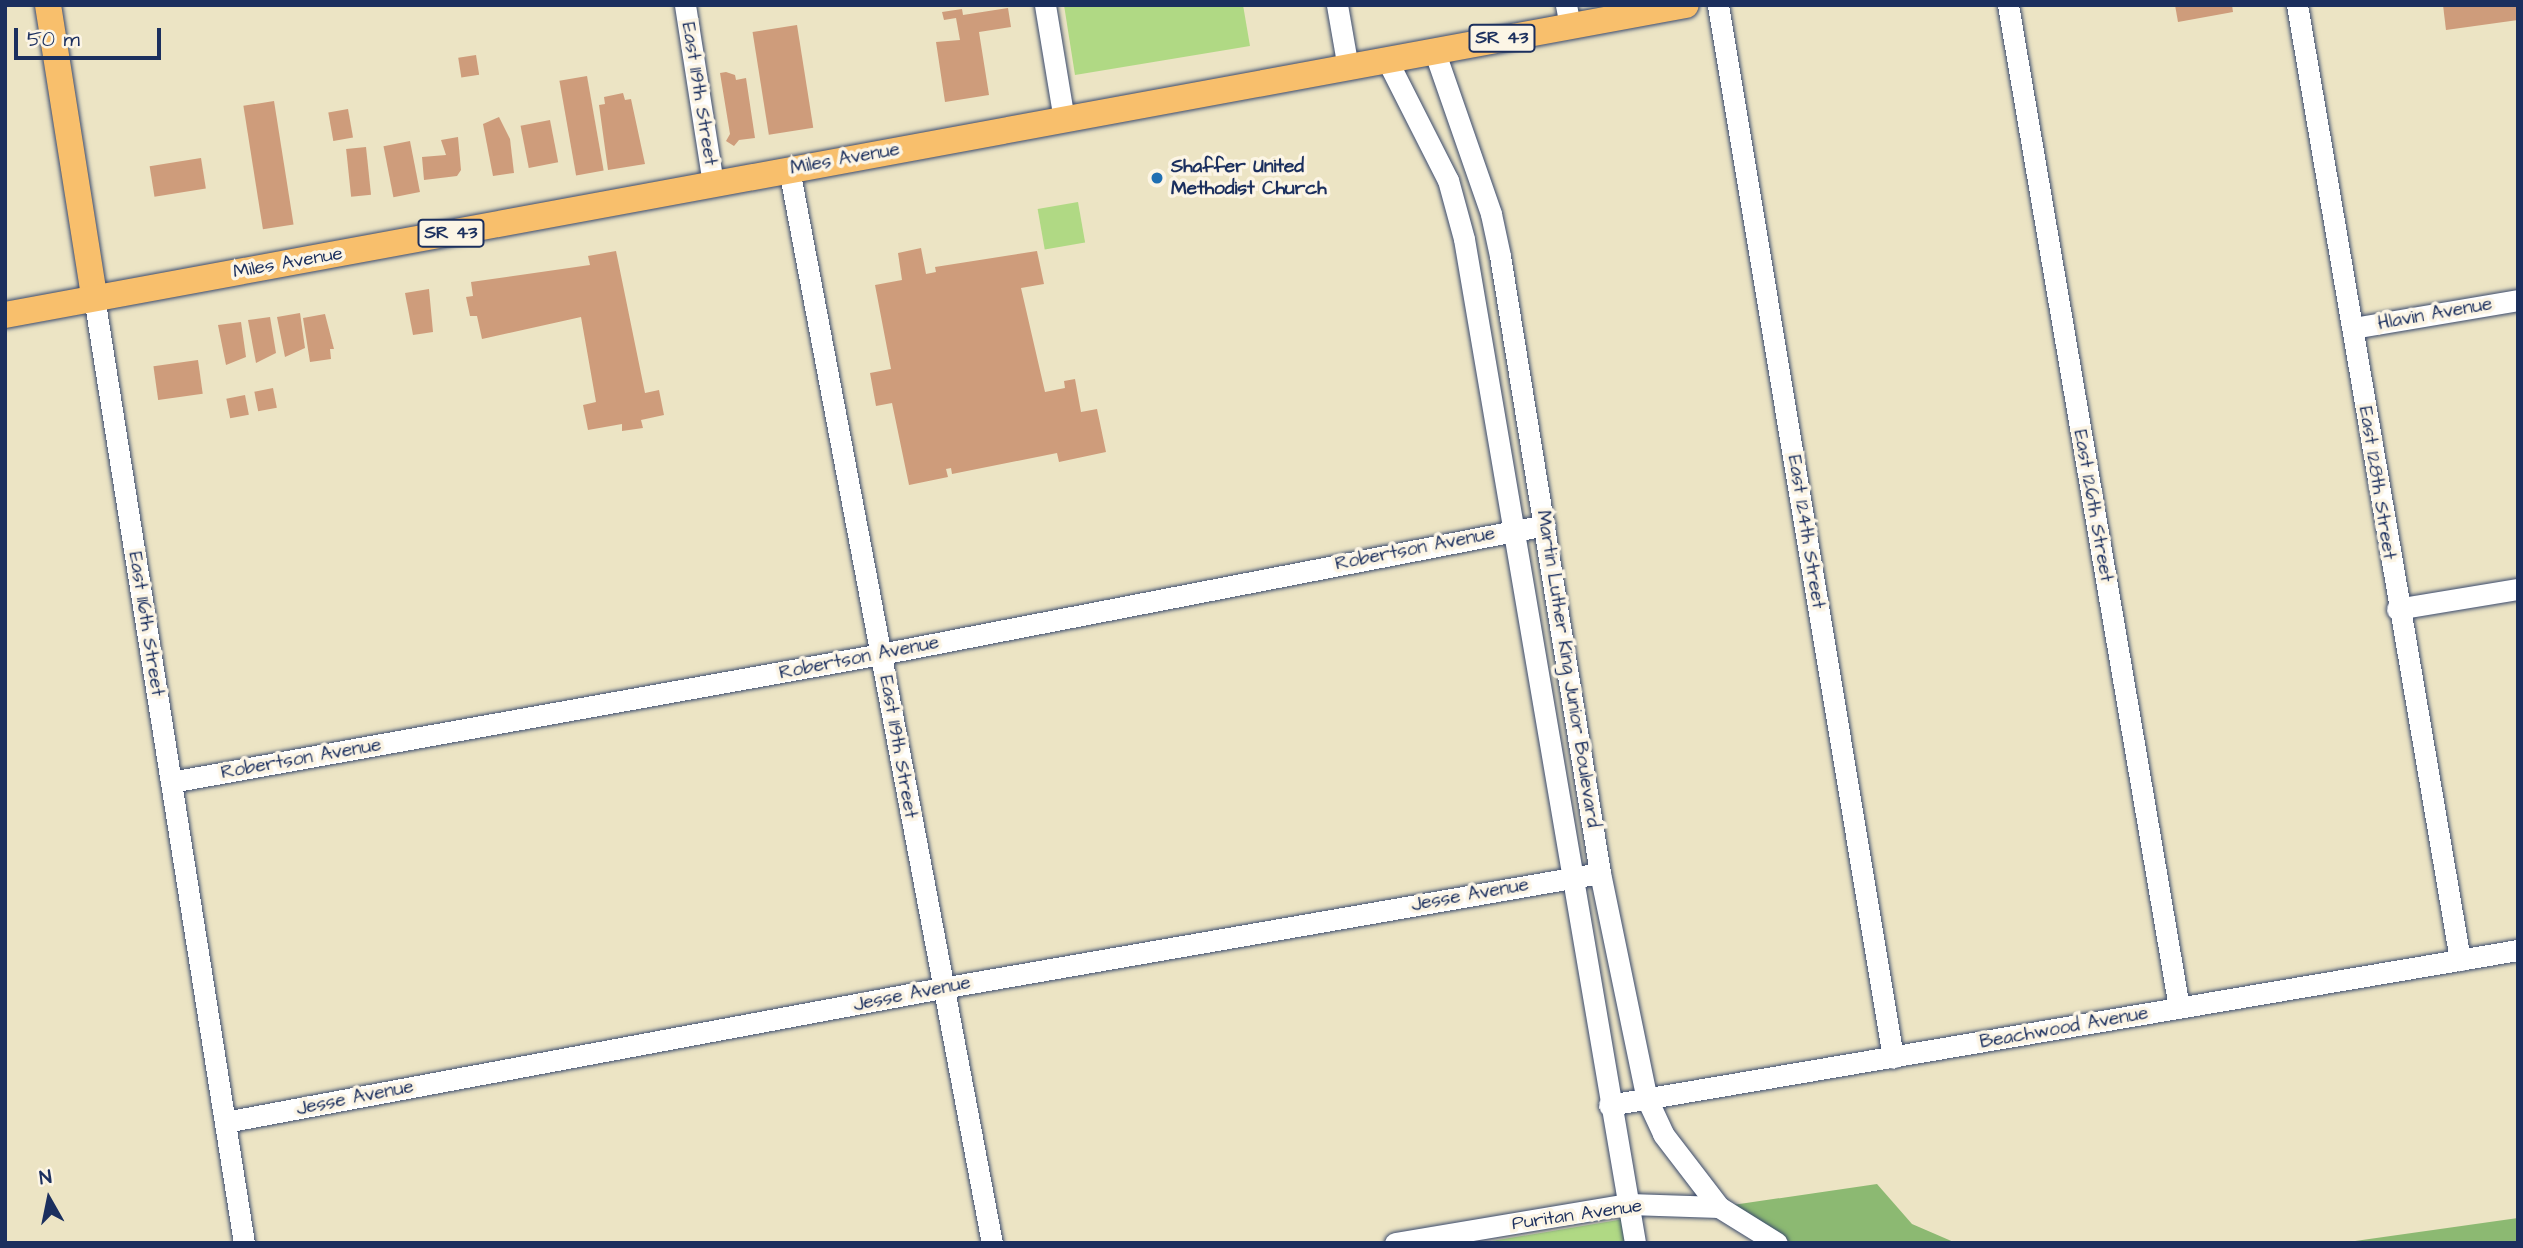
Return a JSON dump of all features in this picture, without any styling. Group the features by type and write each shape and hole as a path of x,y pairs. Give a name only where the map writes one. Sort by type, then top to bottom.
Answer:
{"main road":[{"name":"East 116th Street","path":"48,5 94,297"},
{"name":"Miles Avenue","path":"5,315 1348,68 1434,50 1568,15 1686,5"}],"street":[{"name":"East 119th Street","path":"685,5 713,184"},
{"path":"1045,5 1063,120"},
{"path":"1336,5 1348,68"},
{"name":"East 124th Street","path":"1718,5 1893,1058"},
{"name":"East 126th Street","path":"2008,5 2179,1008"},
{"name":"East 128th Street","path":"2297,5 2353,328 2397,609 2460,960"},
{"name":"Martin Luther King Junior Boulevard","path":"1434,50 1491,214 1545,525 1600,873 1647,1099 1663,1134 1719,1207 1777,1243"},
{"name":"Martin Luther King Junior Boulevard","path":"1387,60 1447,180 1464,239 1609,1105 1635,1243"},
{"name":"East 119th Street","path":"789,169 992,1243"},
{"name":"East 116th Street","path":"94,297 244,1243"},
{"name":"Hlavin Avenue","path":"2353,328 2518,300"},
{"name":"Robertson Avenue","path":"171,782 881,654 1545,525"},
{"path":"2397,609 2518,589"},
{"name":"Jesse Avenue","path":"225,1122 942,988 1600,873"},
{"name":"Beachwood Avenue","path":"1609,1105 2518,950"},
{"name":"Puritan Avenue","path":"1395,1243 1629,1203 1719,1207"}],"green space":[{"path":"1064,5 1243,5 1250,46 1075,75"},
{"path":"1078,202 1085,242 1045,249 1038,209"},
{"path":"1877,1184 1912,1224 1956,1243 1777,1243 1719,1207"},
{"path":"2518,1218 2518,1243 2341,1243"},
{"path":"1624,1219 1628,1243 1480,1243"}],"building":[{"path":"2175,5 2232,5 2233,12 2178,22"},
{"path":"2443,5 2518,5 2518,20 2446,30"},
{"path":"1008,8 1011,27 979,32 989,95 945,102 936,42 960,40 956,18 944,20 942,12 962,9 963,15"},
{"path":"797,25 813,128 769,135 753,32"},
{"path":"476,55 479,75 461,78 458,58"},
{"path":"720,73 735,75 736,80 746,78 755,138 739,140 734,146 726,141 730,134"},
{"path":"587,76 604,171 576,175 559,81"},
{"path":"623,93 625,100 631,99 645,164 608,170 599,105 605,104 604,97"},
{"path":"274,101 294,224 263,229 243,106"},
{"path":"348,109 353,138 333,141 328,112"},
{"path":"499,117 510,139 514,173 493,176 483,124"},
{"path":"550,120 558,162 529,168 521,126"},
{"path":"458,137 461,170 457,176 424,180 422,157 446,155 441,140"},
{"path":"410,141 420,192 393,197 383,146"},
{"path":"366,147 371,195 351,197 346,149"},
{"path":"201,158 206,189 154,197 150,166"},
{"path":"921,248 926,274 936,272 935,267 1037,251 1044,284 1021,288 1045,392 1065,388 1064,381 1075,379 1081,412 1097,409 1106,452 1059,462 1057,453 952,474 951,468 946,469 948,477 909,485 892,403 876,406 870,373 891,369 875,285 902,280 898,253"},
{"path":"616,251 645,393 659,390 664,415 641,420 643,428 622,431 622,424 588,430 583,405 596,402 581,317 482,339 477,316 470,316 466,297 473,296 471,282 590,265 588,256"},
{"path":"429,289 433,332 413,335 405,293"},
{"path":"300,313 305,348 285,357 277,317"},
{"path":"325,314 334,349 330,349 331,359 310,362 303,318"},
{"path":"270,317 276,353 256,363 248,320"},
{"path":"241,322 246,357 226,365 218,325"},
{"path":"198,360 203,394 158,400 153,366"},
{"path":"273,388 277,408 258,411 254,392"},
{"path":"245,395 249,415 230,418 226,399"}],"place":[{"name":"Shaffer United Methodist Church","path":"1157,178"}]}
